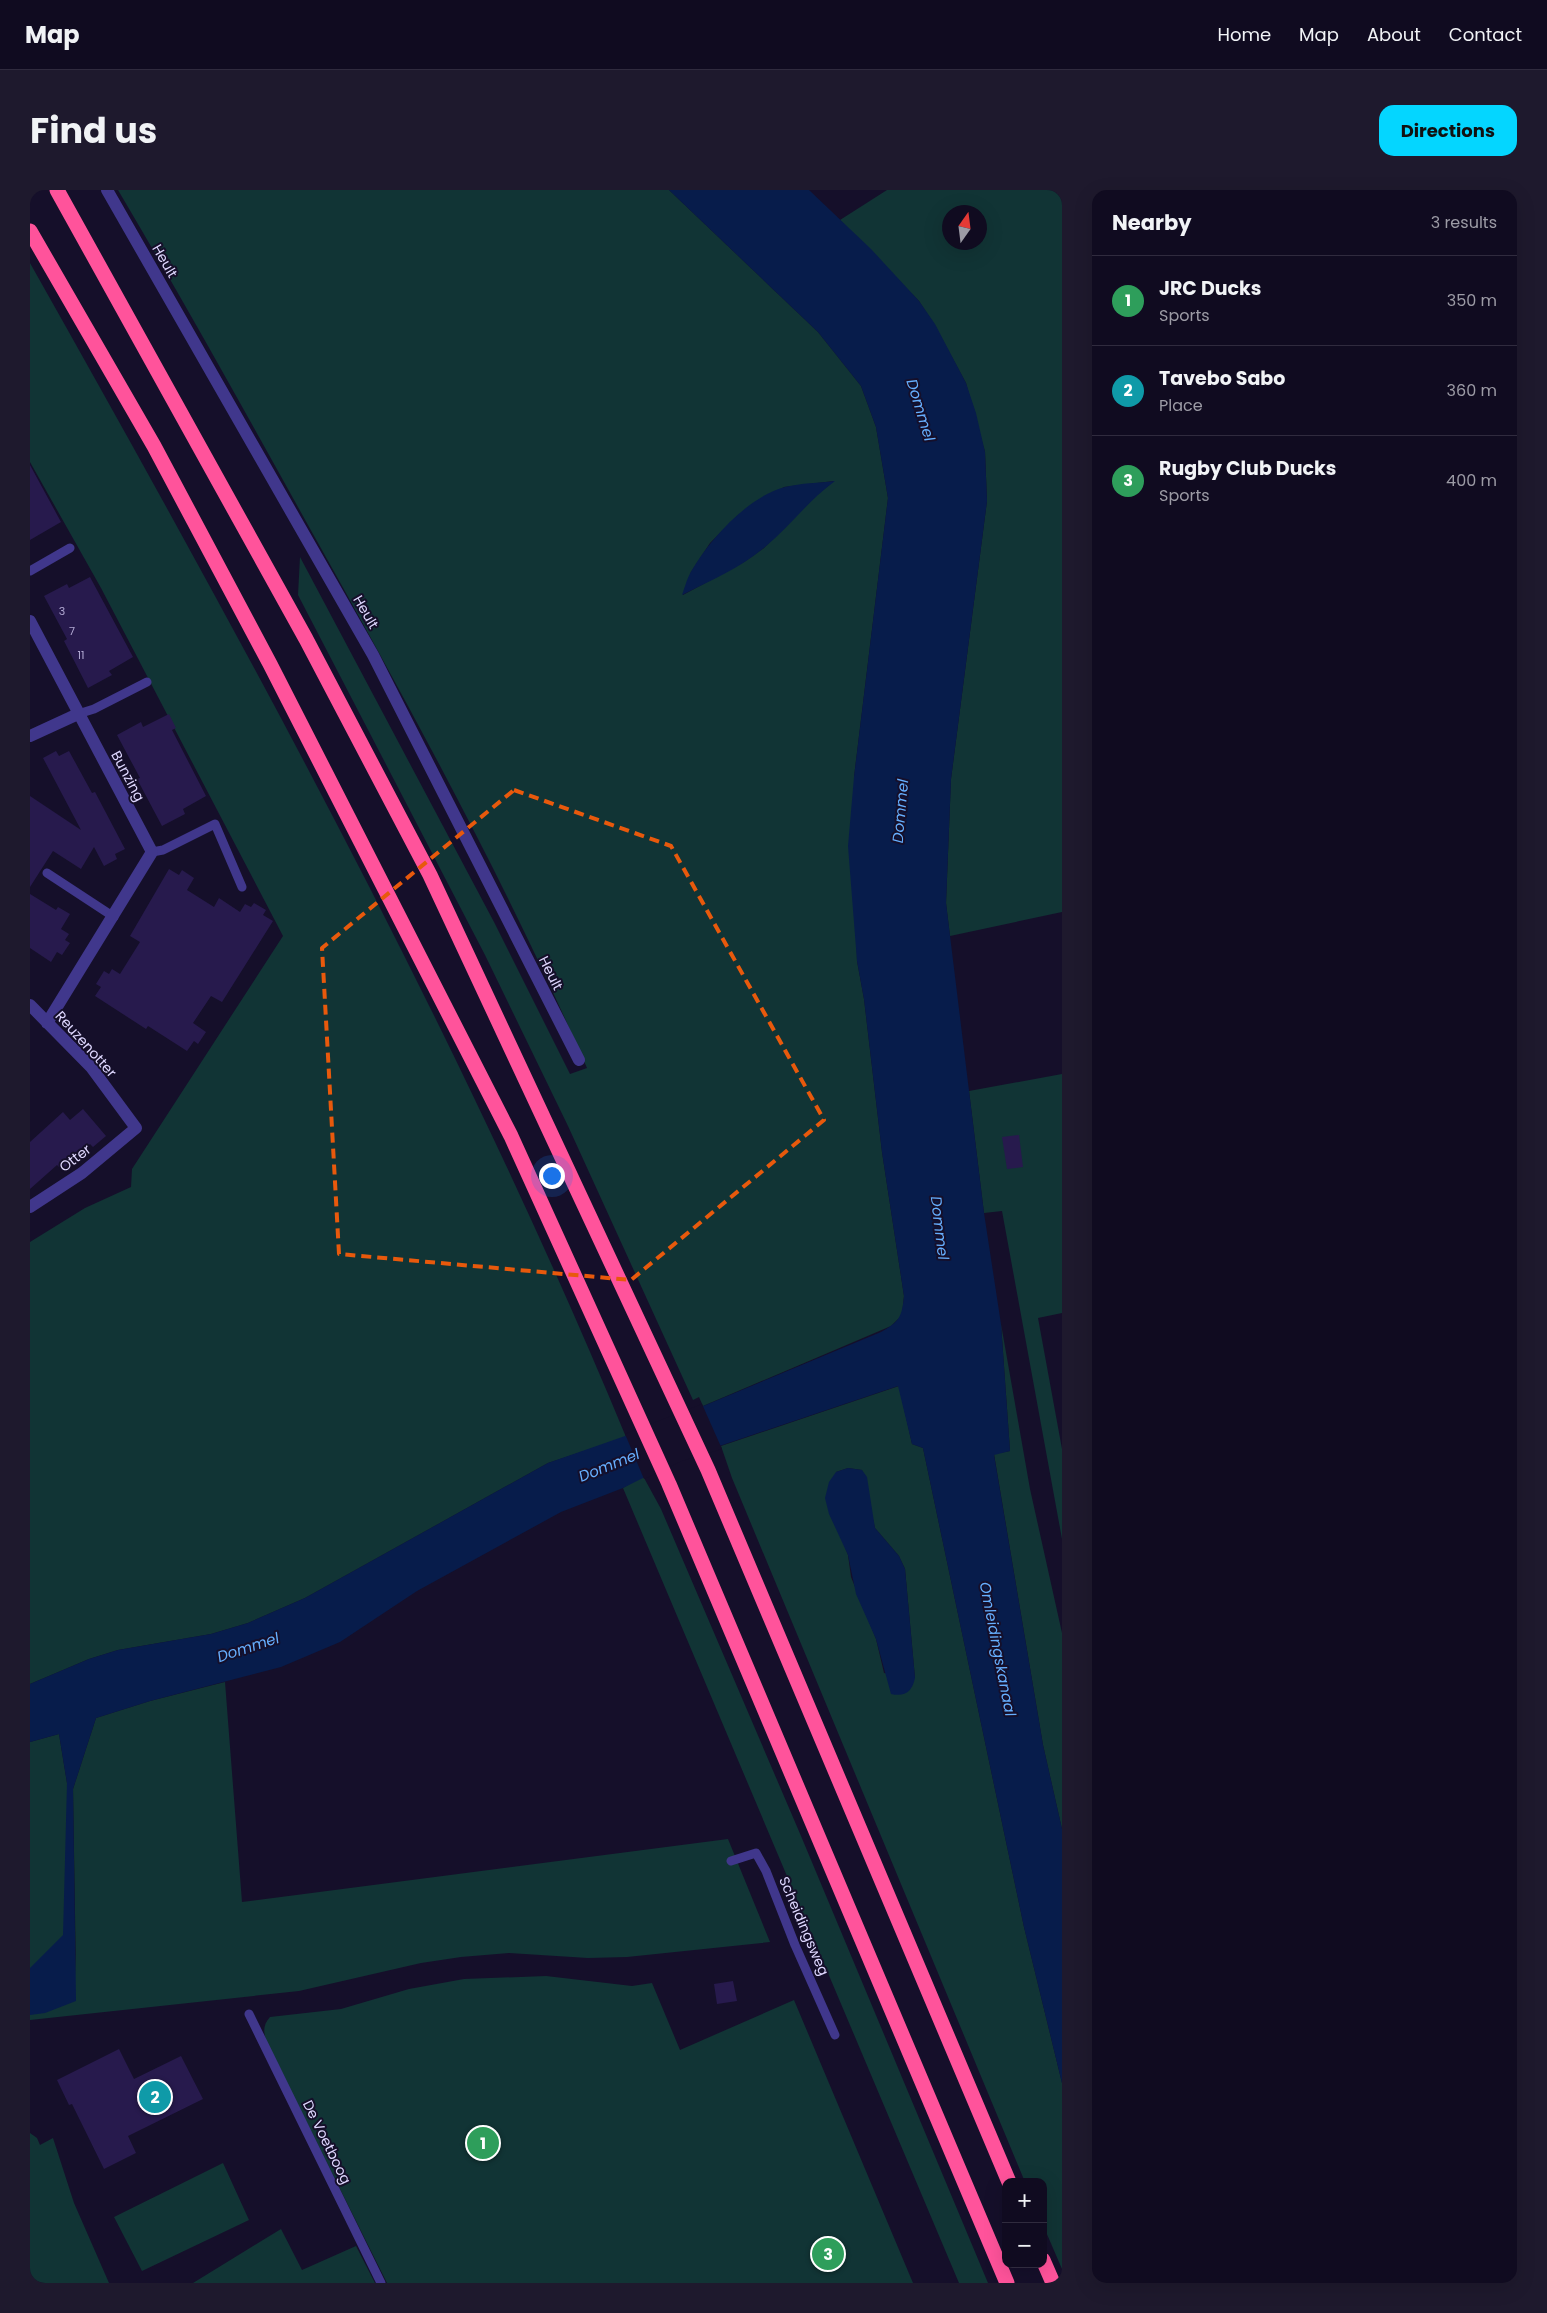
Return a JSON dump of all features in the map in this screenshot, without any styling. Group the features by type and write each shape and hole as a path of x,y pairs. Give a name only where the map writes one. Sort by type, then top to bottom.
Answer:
{"highway":[{"path":"57,190 306,639 430,875 680,1405 1007,2178"},
{"path":"30,230 154,446 279,682 511,1136 669,1484 1007,2283"},
{"path":"1046,2268 1053,2283"}],"street":[{"name":"Heult","path":"107,190 373,655 579,1060"},
{"name":"Bunzing","path":"30,621 152,852"},
{"path":"30,736 78,714"},
{"path":"47,1023 114,917 152,852"},
{"name":"Reuzenotter","path":"30,1005 91,1067 136,1128"},
{"name":"Otter","path":"30,1207 82,1173 136,1128"}],"lane":[{"path":"30,571 70,548"},
{"path":"78,714 94,709 147,682"},
{"path":"152,852 163,850 215,824 242,887"},
{"path":"48,873 114,917"},
{"name":"Scheidingsweg","path":"731,1861 756,1853 766,1870 795,1945 835,2035"},
{"name":"De Voetboog","path":"249,2014 381,2283"}],"highlighted area":[{"path":"514,790 671,846 824,1120 631,1280 339,1254 322,948"}],"green space":[{"path":"118,190 669,190 818,332 861,386 876,427 888,498 854,777 857,961 864,999 882,1152 904,1296 902,1315 891,1326 703,1406 699,1397 693,1400 568,1126 485,955 298,595 300,557 494,922 570,1074 587,1068 556,999 491,864 422,731 241,404","holes":["834,481 806,504 764,548 744,562 683,595 691,572 710,543 738,515 784,487"]},
{"path":"887,190 1062,190 1062,912 950,936 946,903 951,779 987,501 985,452 966,383 934,324 919,301 840,220"},
{"path":"30,263 190,550 346,841 492,1136 561,1286 626,1437 548,1463 305,1598 248,1623 211,1634 118,1650 89,1659 30,1684 30,1242 85,1208 131,1187 132,1169 283,936 101,588 30,462"},
{"path":"1062,1074 1062,1313 1038,1318 1062,1449 1062,1539 1002,1211 984,1213 969,1091"},
{"path":"1001,1324 1030,1489 1062,1633 1062,1829 1043,1745 994,1454 1010,1451"},
{"path":"899,1386 912,1444 923,1448 1024,1927 1062,2083 1062,2269 1047,2234 1047,2178 1023,2178 732,1478 721,1446","holes":["848,1468 862,1470 875,1528 899,1556 905,1569 915,1678 884,1673 876,1639 851,1577 848,1555 843,1542 836,1472"]},
{"path":"643,1476 661,1509 801,1836 988,2283 959,2283 623,1488"},
{"path":"225,1682 242,1902 728,1839 770,1942 627,1957 588,1958 509,1953 461,1957 421,1963 299,1991 30,2020 30,1742 59,1734 67,1783 76,1976 73,1789 96,1718 150,1701"},
{"path":"546,1976 632,1986 652,1983 680,2050 794,2000 913,2283 387,2283 266,2041 264,2029 267,2021 270,2017 341,2009 409,1989 464,1979"},
{"path":"30,2133 37,2138 40,2145 53,2138 74,2203 109,2283 30,2283"},
{"path":"223,2163 249,2220 142,2271 114,2217"},
{"path":"281,2229 302,2270 356,2246 375,2283 193,2283"}],"water":[{"path":"669,190 809,190 871,249 919,301 935,324 966,383 976,413 985,452 987,501 951,779 946,903 984,1213 1001,1324 1010,1451 994,1455 1043,1745 1062,1829 1062,2083 1024,1927 923,1448 912,1444 898,1386 681,1459 623,1488 561,1512 417,1591 340,1642 281,1667 150,1701 96,1718 73,1789 76,2001 45,2013 30,2015 30,1968 63,1935 67,1783 59,1734 30,1742 30,1684 89,1659 118,1650 211,1634 248,1623 305,1598 548,1463 665,1422 881,1332 896,1322 901,1314 904,1296 882,1152 864,999 857,961 848,846 854,777 888,498 876,427 861,386 818,332"},
{"path":"835,481 756,555 725,574 682,595 692,570 709,545 744,509 771,492 785,487"},
{"path":"848,1468 862,1470 867,1477 875,1528 899,1556 905,1569 915,1678 910,1690 900,1695 891,1694 876,1639 856,1594 848,1555 829,1514 825,1498 829,1482 836,1472"}],"pier":[{"path":"702,1404 722,1449 682,1461 644,1479 625,1434"}],"building":[{"path":"30,465 61,522 30,540"},
{"path":"90,577 133,657 109,671 112,675 88,688 64,641 67,639 44,596 67,584 69,588"},
{"path":"169,714 176,728 172,730 206,796 183,809 185,814 162,826 137,779 140,778 117,735 141,722 143,727"},
{"path":"56,751 59,756 69,751 92,793 95,792 125,849 115,854 117,859 104,866 94,847 81,869 53,851 30,887 30,796 81,830 43,758"},
{"path":"169,869 179,875 182,870 194,878 187,890 214,907 219,898 240,912 245,904 251,907 254,903 266,910 263,915 273,921 222,1002 211,996 193,1023 206,1032 198,1044 194,1041 187,1051 148,1026 146,1029 95,996 101,987 96,984 104,971 109,974 112,969 120,974 140,942 130,936"},
{"path":"30,894 56,910 58,907 70,914 61,929 69,934 65,940 70,943 62,955 57,952 51,962 30,948"},
{"path":"83,1109 106,1136 93,1147 90,1144 62,1170 57,1165 30,1189 30,1142 63,1112 70,1120"},
{"path":"1019,1135 1023,1167 1007,1169 1002,1137"},
{"path":"733,1981 737,2001 717,2004 714,1984"},
{"path":"119,2049 134,2079 181,2056 203,2099 128,2136 136,2153 104,2169 72,2104 69,2105 57,2080"}],"place":[{"name":"Tavebo Sabo","path":"155,2097"},
{"name":"JRC Ducks","path":"483,2143"},
{"name":"Rugby Club Ducks","path":"828,2254"}],"water label":[{"name":"Dommel","path":"921,410"},
{"name":"Dommel","path":"900,811"},
{"name":"Dommel","path":"940,1228"},
{"name":"Dommel","path":"609,1465"},
{"name":"Dommel","path":"248,1647"},
{"name":"Omleidingskanaal","path":"998,1649"}]}
